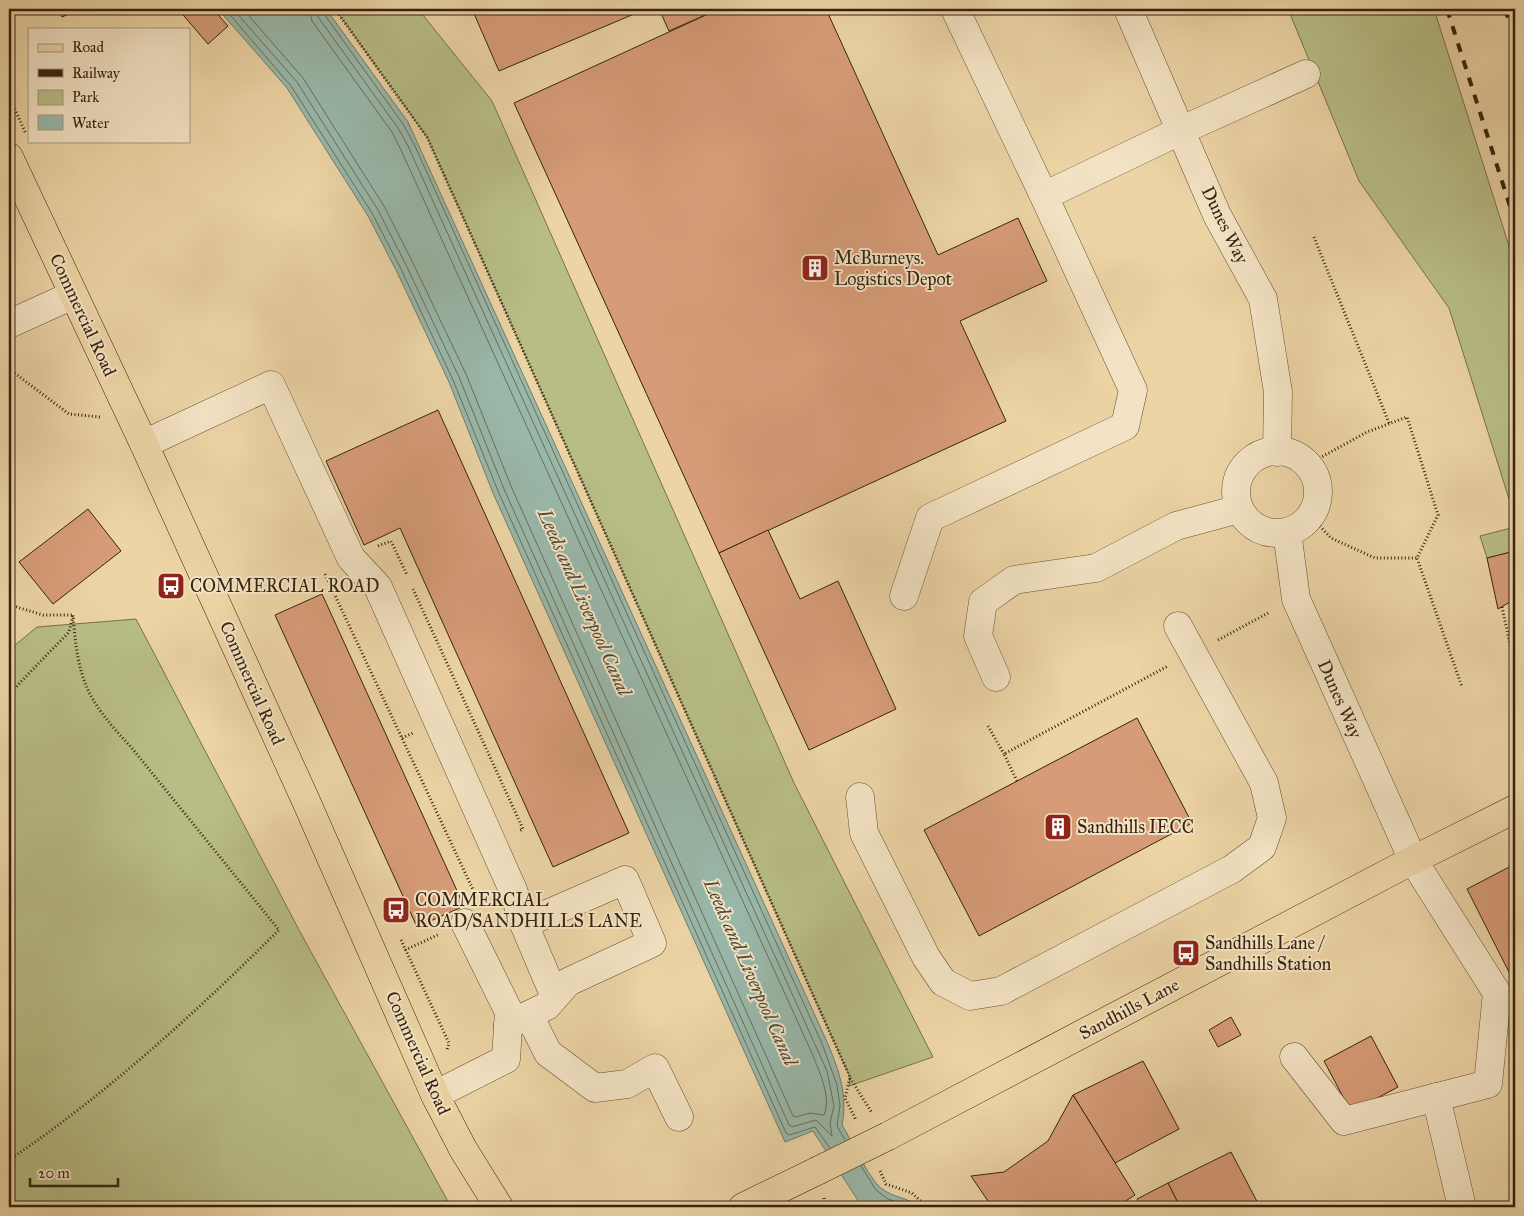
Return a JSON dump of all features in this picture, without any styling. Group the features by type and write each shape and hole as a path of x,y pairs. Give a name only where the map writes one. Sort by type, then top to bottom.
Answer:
{"main road":[{"name":"Commercial Road","path":"9,157 138,432 435,1094 480,1180 499,1207"},
{"name":"Sandhills Lane","path":"743,1207 888,1136 1413,860 1515,809"},
{"path":"480,1180 518,1207"}],"street":[{"path":"904,596 930,518 1125,426 1133,390 955,9"},
{"name":"Dunes Way","path":"1128,9 1182,130 1217,215 1263,299 1278,392 1277,452"},
{"path":"1044,196 1182,130 1306,74"},
{"path":"9,324 73,295"},
{"path":"138,432 271,385 350,558 378,587 513,890 524,924 555,997"},
{"path":"1277,452 1297,456 1307,465 1314,475 1318,489 1316,503 1310,516 1300,526 1287,532 1273,533 1259,529 1248,521 1239,509 1236,497 1236,484 1241,472 1249,462 1260,455 1277,452"},
{"path":"996,677 978,636 983,602 1014,580 1096,568 1176,526 1239,509"},
{"name":"Dunes Way","path":"1287,532 1296,599 1413,860 1497,993 1488,1084 1436,1097"},
{"path":"860,797 864,833 926,957 943,982 970,996 1001,991 1232,869 1262,847 1272,818 1264,783 1178,626"},
{"path":"435,1094 506,1060 518,1020 547,1006 568,982 652,943 625,880 524,924"},
{"path":"465,923 509,1012 548,1053 595,1088 627,1084 655,1068 679,1117"},
{"path":"1294,1057 1344,1121 1436,1097 1462,1207"}],"path":[{"path":"335,9 427,137 850,1077 888,1136"},
{"path":"9,96 28,137"},
{"path":"1314,236 1389,423"},
{"path":"9,368 69,414 138,432"},
{"path":"1307,465 1367,432 1407,417 1438,515 1417,558 1462,687"},
{"path":"1310,516 1331,538 1376,558 1417,558"},
{"path":"323,571 481,905 465,923 377,963"},
{"path":"10,605 43,615 73,615"},
{"path":"1502,606 1515,667"},
{"path":"1004,754 1270,612"},
{"path":"9,694 69,632 73,615"},
{"path":"9,1160 71,1115 205,1003 279,930 131,747 108,723 87,692 80,671 73,615"},
{"path":"988,726 1017,781"},
{"path":"850,1077 846,1098 858,1124"},
{"path":"13,1207 14,1157"},
{"path":"878,1166 886,1184 912,1193 927,1207"}],"green space":[{"path":"335,9 418,9 492,101 794,783 933,1057 849,1086 850,1077 427,137"},
{"path":"1288,9 1434,9 1515,265 1515,518 1449,308 1359,181"},
{"path":"1515,527 1515,551 1487,558 1480,536"},
{"path":"136,619 299,930 451,1207 9,1207 9,650 37,627"}],"water":[{"name":"Leeds and Liverpool Canal","path":"218,9 326,9 408,122 828,1044 836,1064 843,1093 844,1114 842,1125 876,1183 890,1194 910,1201 919,1207 860,1207 859,1202 813,1131 785,1142 493,493 449,382 396,270 368,216 287,88"}],"building":[{"path":"58,9 80,9 62,17"},
{"path":"178,9 213,9 228,26 208,44"},
{"path":"472,9 646,9 499,71"},
{"path":"659,9 719,9 669,31"},
{"name":"McBurneys. Logistics Depot","path":"719,9 826,9 938,255 1018,218 1047,281 960,321 1006,421 719,553 514,103"},
{"path":"438,410 629,833 553,867 400,528 364,545 326,461"},
{"path":"88,509 121,551 53,604 19,562"},
{"path":"768,530 800,599 838,581 896,709 809,750 719,553"},
{"path":"1515,551 1515,599 1498,609 1487,558"},
{"path":"322,594 464,906 417,927 275,615"},
{"name":"Sandhills IECC","path":"1137,718 1192,823 979,936 924,830"},
{"path":"1515,864 1515,984 1467,889"},
{"path":"1231,1017 1241,1035 1218,1047 1209,1030"},
{"path":"1371,1036 1398,1087 1351,1112 1324,1061"},
{"path":"1143,1061 1179,1129 1115,1163 1073,1095"},
{"path":"1073,1095 1135,1195 1116,1207 992,1207 971,1176 1004,1172 1048,1141"},
{"path":"1231,1152 1260,1207 1180,1207 1168,1183"},
{"path":"1168,1183 1180,1207 1141,1207 1137,1199"}],"railway":[{"path":"1447,9 1515,222"},
{"path":"1505,9 1515,38"}],"place":[{"name":"McBurneys. Logistics Depot","path":"815,268"},
{"name":"COMMERCIAL ROAD","path":"171,586"},
{"name":"Sandhills IECC","path":"1058,827"},
{"name":"COMMERCIAL ROAD/SANDHILLS LANE","path":"396,910"},
{"name":"Sandhills Lane / Sandhills Station","path":"1186,953"}]}
